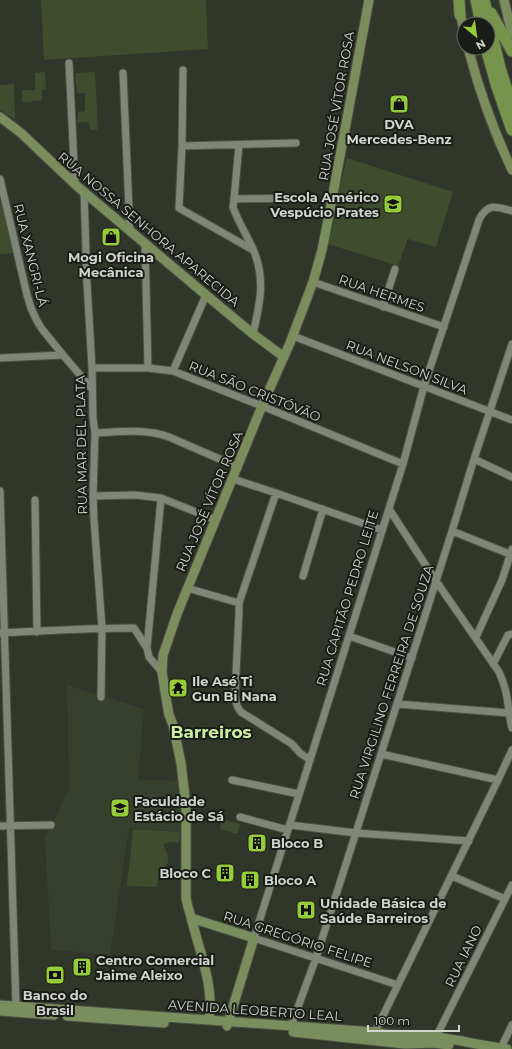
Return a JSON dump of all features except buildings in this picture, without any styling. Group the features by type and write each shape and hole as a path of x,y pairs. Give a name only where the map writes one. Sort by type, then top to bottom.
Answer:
{"highway":[{"path":"458,0 460,15"},
{"path":"476,0 479,16"},
{"path":"485,0 512,51"},
{"path":"485,0 500,68 512,106"},
{"path":"488,56 512,130"}],"main road":[{"name":"RUA JOSÉ VÍTOR ROSA","path":"209,1020 211,1008 210,987 188,907 186,889 185,792 169,715 162,672 164,655 166,645 187,588 262,406 293,336 313,282 322,250 330,210 369,0"},
{"path":"504,0 512,34"},
{"path":"470,56 494,131 512,170"},
{"name":"RUA NOSSA SENHORA APARECIDA","path":"0,117 21,133 75,184 130,231 253,334 284,357"},
{"name":"RUA GREGÓRIO FELIPE","path":"191,918 254,938"},
{"name":"RUA CAPITÃO PEDRO LEITE","path":"227,1024 254,938"},
{"name":"AVENIDA LEOBERTO LEAL","path":"0,1005 209,1020 227,1024 298,1033 405,1044 433,1043 469,1049"},
{"name":"AVENIDA LEOBERTO LEAL","path":"0,1011 227,1024 291,1026 375,1032 385,1035 436,1037 504,1049"}],"street":[{"path":"69,63 75,184"},
{"path":"183,70 182,146 179,208 253,250"},
{"path":"123,73 130,231"},
{"path":"182,146 239,146 296,143"},
{"path":"239,146 234,207 253,250 260,271 262,289 253,334"},
{"name":"RUA XANGRI-LÁ","path":"0,179 31,308 37,321 92,389"},
{"name":"RUA MAR DEL PLATA","path":"84,192 93,418 95,433 93,496 102,628 102,697"},
{"path":"234,199 292,198"},
{"name":"RUA CAPITÃO PEDRO LEITE","path":"254,938 403,464 424,386 479,220 486,210 492,207 512,211"},
{"path":"145,243 148,368"},
{"path":"383,307 395,269"},
{"name":"RUA HERMES","path":"313,282 444,327"},
{"path":"173,371 206,295"},
{"name":"RUA NELSON SILVA","path":"293,336 512,420"},
{"name":"RUA VIRGILINO FERREIRA DE SOUZA","path":"291,1026 316,958 474,459 512,344"},
{"path":"0,358 63,355"},
{"name":"RUA SÃO CRISTÓVÃO","path":"92,368 148,368 173,371 403,464"},
{"path":"95,433 159,433 238,467"},
{"path":"474,459 512,476"},
{"path":"233,479 382,530"},
{"path":"0,491 3,678 16,1006"},
{"path":"276,493 238,603 239,612 235,694 237,707 241,712 292,744 300,753 310,760"},
{"path":"93,496 135,496 161,498 216,520"},
{"path":"161,498 147,648 149,657 162,672"},
{"path":"35,500 37,632"},
{"path":"303,576 323,509"},
{"path":"389,509 436,581 499,672 505,686 512,728"},
{"path":"452,531 511,553 502,580 476,638"},
{"path":"187,588 238,603"},
{"path":"2,633 102,628 134,628 147,648"},
{"path":"493,664 508,635 512,634"},
{"path":"349,636 412,658"},
{"path":"397,704 509,714"},
{"path":"375,1032 512,750"},
{"path":"381,754 498,780"},
{"path":"232,780 299,794"},
{"path":"240,817 289,827 469,841"},
{"path":"0,826 51,825"},
{"path":"452,876 505,898"},
{"name":"RUA IANO","path":"436,1037 512,885"},
{"name":"RUA GREGÓRIO FELIPE","path":"254,938 398,985"},
{"path":"504,1049 512,1025"},
{"path":"405,1044 416,1049"}],"shaded area":[{"path":"41,0 206,0 208,49 44,60"},
{"path":"45,72 46,89 42,90 42,100 22,103 22,90 35,90 35,73"},
{"path":"95,72 98,129 90,130 89,122 78,123 78,112 85,111 85,93 77,93 75,73"},
{"path":"14,84 15,119 0,110 0,85"},
{"name":"Escola Américo Vespúcio Prates","path":"347,158 453,192 436,247 408,239 398,266 328,244 335,217 333,215"},
{"path":"0,195 14,253 0,254"},
{"name":"Faculdade Estácio de Sá","path":"67,685 144,709 138,779 180,781 183,832 129,828 110,955 51,950 45,838 69,789"},
{"path":"222,819 240,824 237,834 220,829"},
{"path":"133,829 180,832 179,843 171,842 163,844 168,856 168,863 159,871 157,887 127,886"}],"place":[{"name":"DVA Mercedes-Benz","path":"399,104"},
{"name":"Escola Américo Vespúcio Prates","path":"393,204"},
{"name":"Mogi Oficina Mecânica","path":"111,237"},
{"name":"Ile Asé Ti Gun Bi Nana","path":"178,688"},
{"name":"Faculdade Estácio de Sá","path":"120,808"},
{"name":"Bloco B","path":"257,843"},
{"name":"Bloco C","path":"225,873"},
{"name":"Bloco A","path":"250,880"},
{"name":"Unidade Básica de Saúde Barreiros","path":"306,910"},
{"name":"Centro Comercial Jaime Aleixo","path":"82,967"},
{"name":"Banco do Brasil","path":"55,975"}],"district":[{"name":"Barreiros","path":"211,732"}]}
